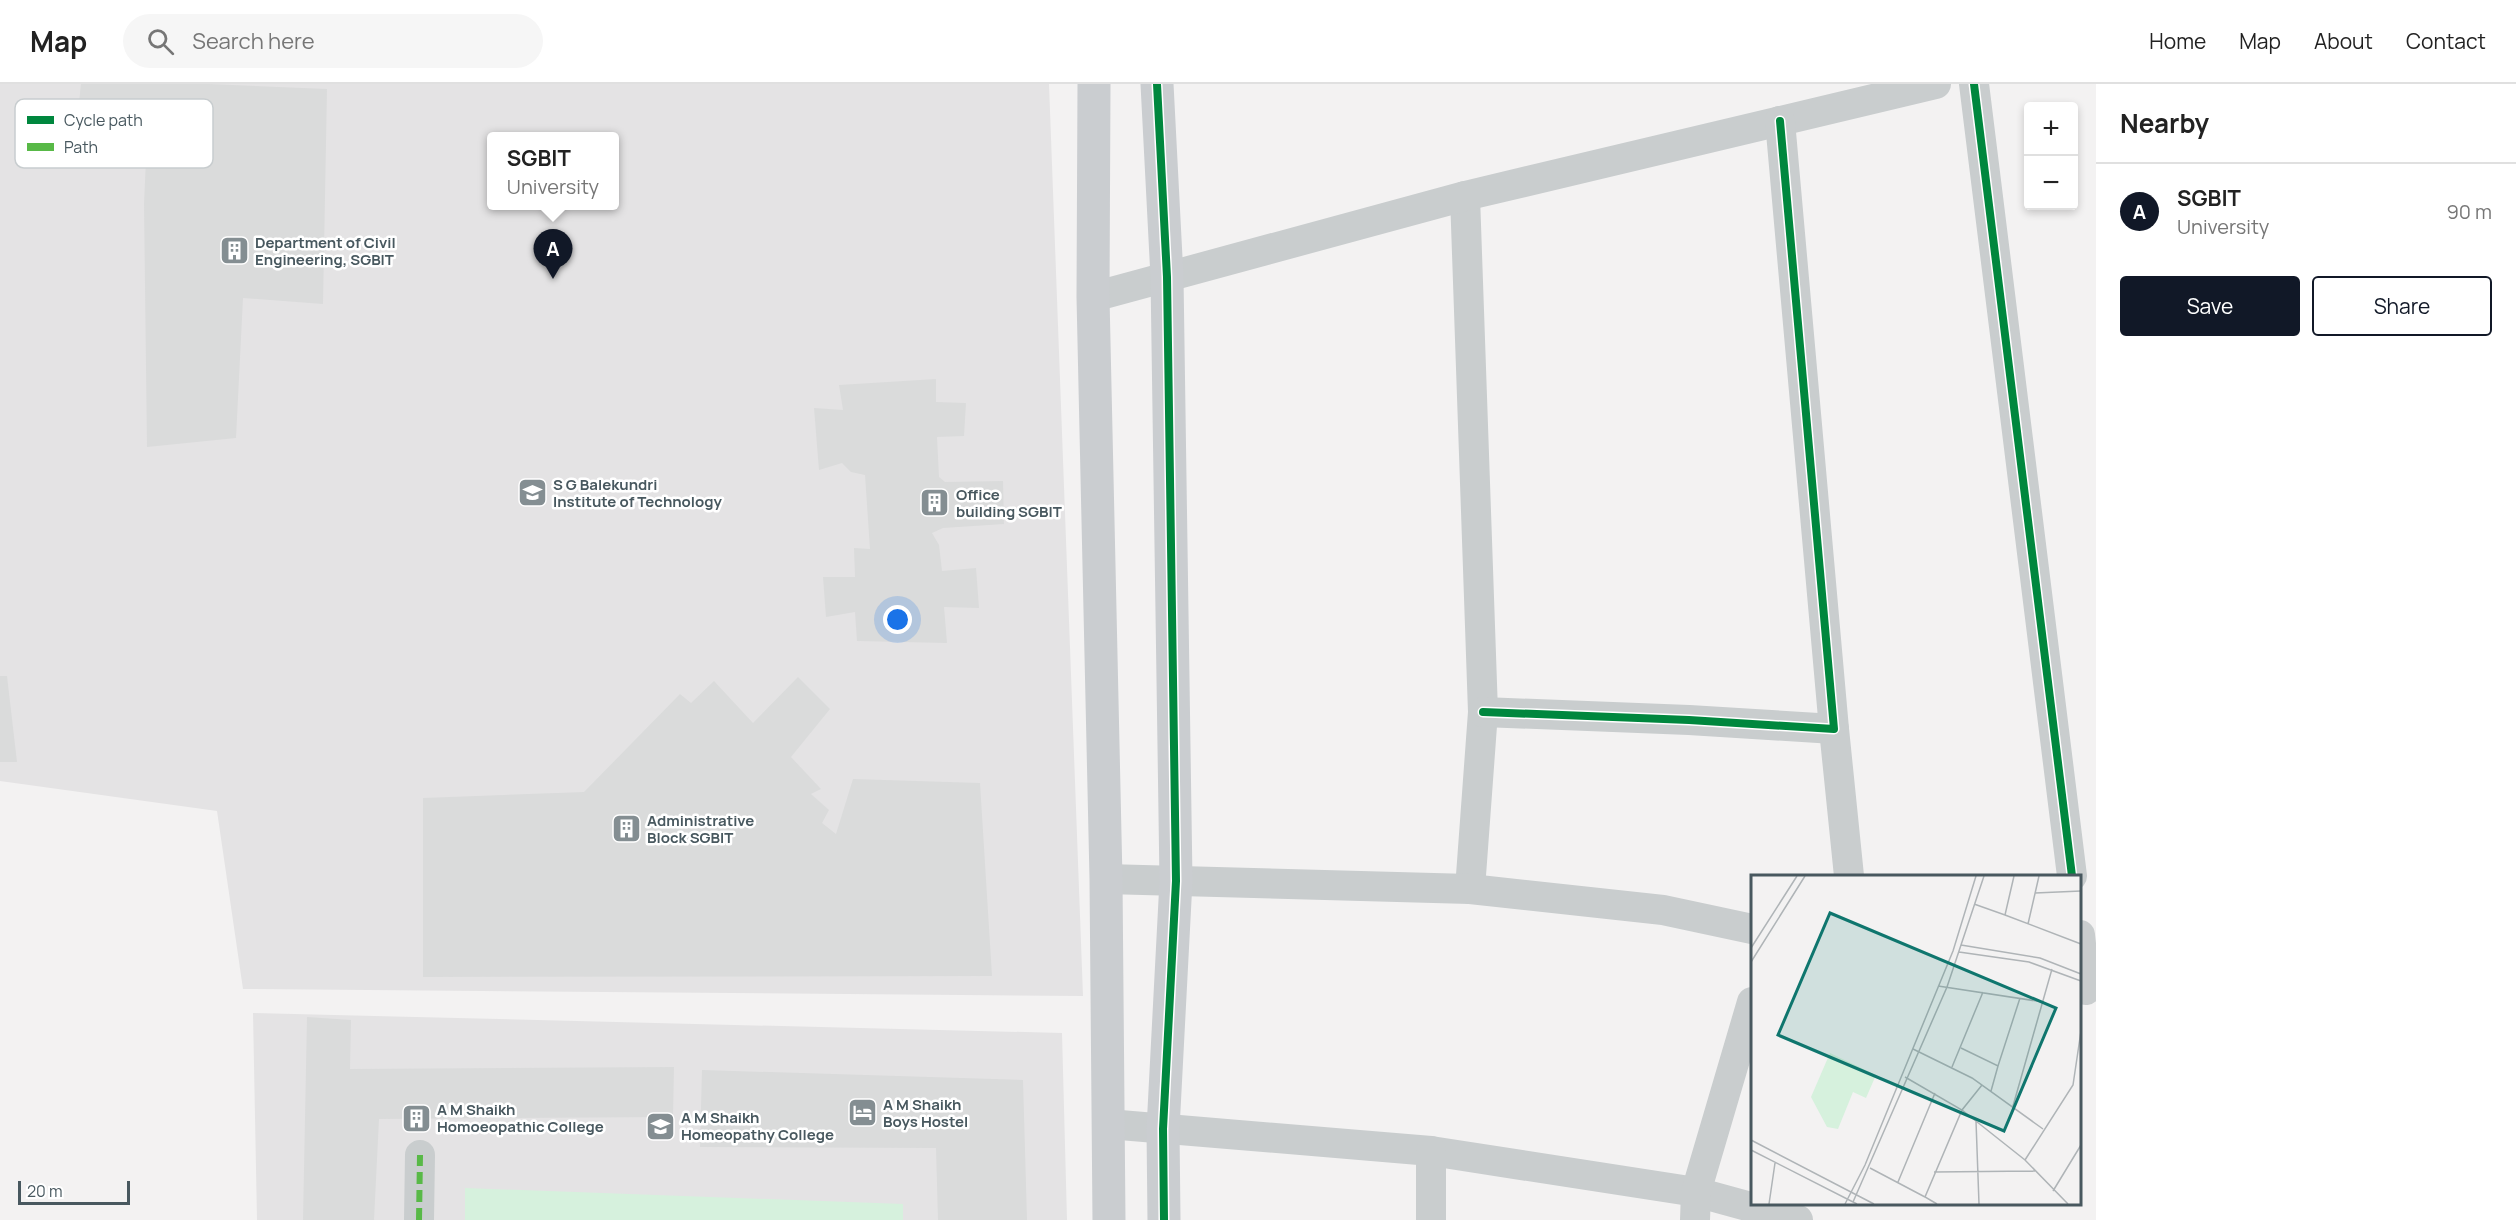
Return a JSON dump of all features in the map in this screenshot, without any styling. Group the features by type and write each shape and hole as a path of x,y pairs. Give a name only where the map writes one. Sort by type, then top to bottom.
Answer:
{"street":[{"path":"1094,84 1093,297 1106,879 1108,1220"},
{"path":"1157,84 1167,277 1176,881 1163,1129 1164,1220"},
{"path":"1093,297 1465,196 1936,84"},
{"path":"1974,84 2072,875"},
{"path":"1780,121 1849,875"},
{"path":"1465,196 1483,712 1470,889"},
{"path":"1483,712 1689,720 1834,729"},
{"path":"1106,879 1470,889 1663,910 1751,929"},
{"path":"2081,949 2087,991"},
{"path":"1696,1206 1751,1006"},
{"path":"1108,1124 1431,1150 1696,1206 1798,1220"},
{"path":"1431,1150 1431,1220"},
{"path":"419,1220 420,1155"}],"shaded area":[{"name":"S G Balekundri Institute of Technology","path":"0,84 1049,84 1083,996 243,989 217,811 0,781"},
{"name":"A M Shaikh Homeopathy College","path":"253,1013 1062,1033 1067,1220 257,1220"}],"green space":[{"path":"465,1188 903,1204 903,1220 465,1220"}],"building":[{"name":"Department of Civil Engineering, SGBIT","path":"81,84 209,84 327,89 323,304 243,298 236,438 147,447 146,168 213,168 213,99 79,99"},
{"name":"Office building SGBIT","path":"936,379 936,402 966,403 964,436 937,437 939,477 945,482 1003,481 1004,524 943,528 932,533 939,545 942,571 976,568 979,608 944,607 947,643 857,641 855,612 826,617 823,577 855,577 854,548 870,549 865,475 851,472 842,463 819,470 814,408 843,410 839,385"},
{"path":"0,676 7,676 17,762 0,762"},
{"name":"Administrative Block SGBIT","path":"798,677 830,709 791,757 821,789 811,794 829,810 822,823 836,834 853,779 980,783 992,976 423,977 423,798 584,792 680,694 691,703 714,681 753,723"},
{"name":"A M Shaikh Homoeopathic College","path":"307,1017 351,1020 350,1069 674,1067 673,1117 379,1119 374,1220 303,1220"},
{"name":"A M Shaikh Boys Hostel","path":"702,1070 1023,1080 1027,1220 938,1220 936,1148 700,1147"}],"marked path":[{"path":"419,1220 420,1155"}],"cycle path":[{"path":"1157,84 1167,277 1176,881 1163,1129 1164,1220"},
{"path":"1974,84 2072,875"},
{"path":"1483,712 1689,720 1834,729 1780,121"}],"place":[{"name":"Department of Civil Engineering, SGBIT","path":"234,251"},
{"name":"SGBIT","path":"553,279"},
{"name":"S G Balekundri Institute of Technology","path":"532,493"},
{"name":"Office building SGBIT","path":"935,503"},
{"name":"Administrative Block SGBIT","path":"626,829"},
{"name":"A M Shaikh Boys Hostel","path":"862,1113"},
{"name":"A M Shaikh Homoeopathic College","path":"416,1118"},
{"name":"A M Shaikh Homeopathy College","path":"660,1126"}]}
